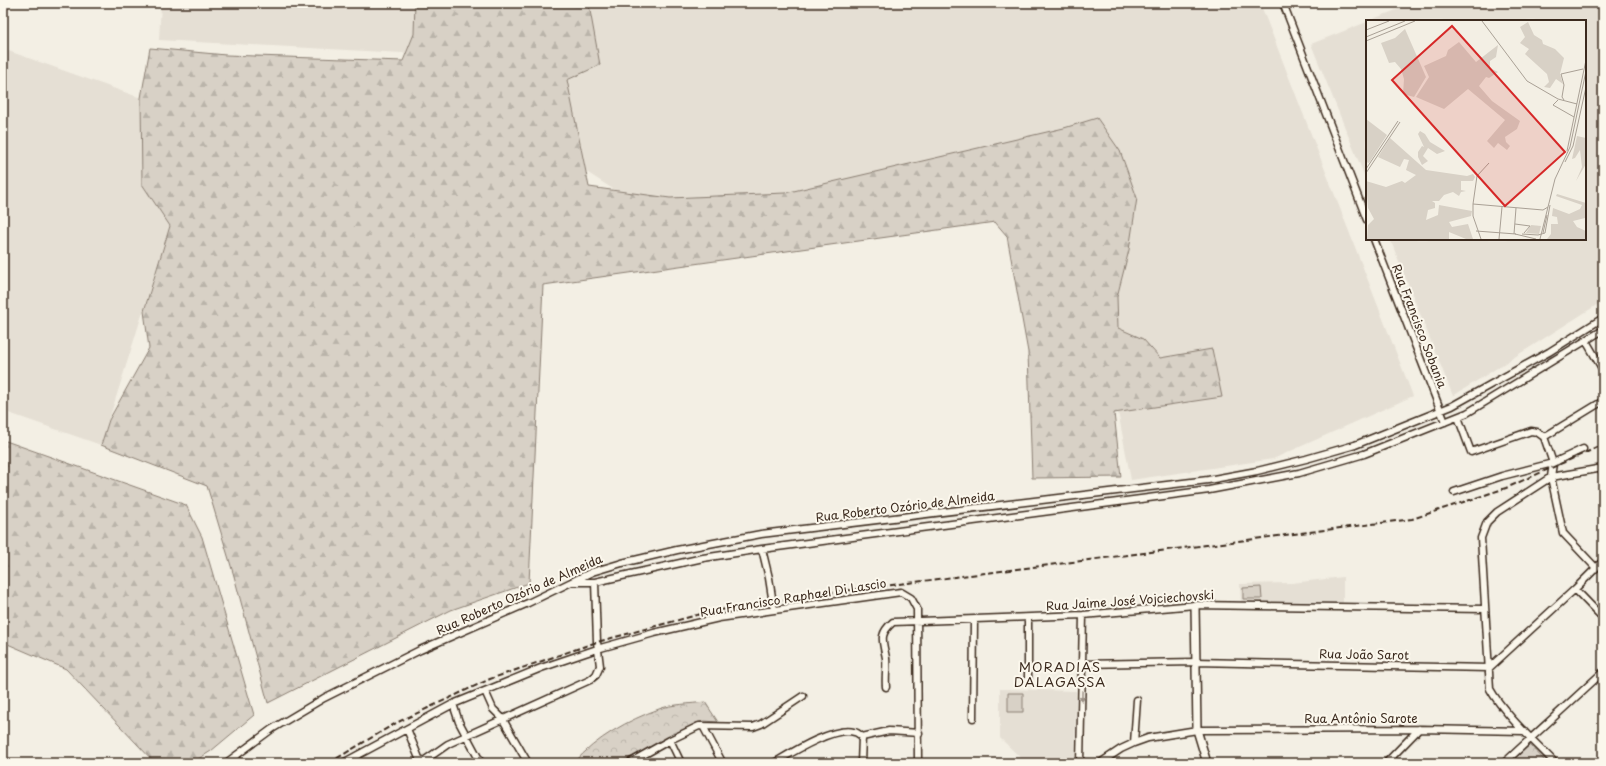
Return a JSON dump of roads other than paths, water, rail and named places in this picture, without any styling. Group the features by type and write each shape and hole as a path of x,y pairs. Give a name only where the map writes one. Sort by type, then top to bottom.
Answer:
{"street":[{"path":"1283,3 1366,217"},
{"name":"Rua Francisco Sobania","path":"1374,240 1445,422"},
{"name":"Rua Roberto Ozório de Almeida","path":"226,763 272,728 319,701 420,650 606,567 708,543 761,534 1208,480 1276,466 1344,448 1461,402 1603,318"},
{"path":"572,582 595,582 703,558 762,549 1209,490 1279,478 1348,459 1458,417 1541,369 1603,330"},
{"path":"1586,341 1603,370"},
{"path":"1535,359 1541,369"},
{"path":"1544,437 1603,401"},
{"path":"1458,417 1470,452 1531,431 1537,432 1544,437 1553,463 1551,477 1563,532 1596,568"},
{"path":"1415,421 1419,432"},
{"path":"1344,448 1348,459"},
{"path":"1454,492 1502,476 1553,463 1583,449"},
{"path":"1276,466 1279,478"},
{"path":"1555,763 1524,731 1494,696 1490,689 1481,538 1487,522 1497,512 1551,477 1603,468"},
{"path":"1232,476 1234,486"},
{"path":"1208,480 1209,490"},
{"path":"1047,500 1048,511"},
{"path":"1014,504 1014,515"},
{"path":"762,549 769,578 774,610"},
{"path":"1489,668 1575,589 1603,561"},
{"path":"407,729 421,763 448,744 466,735 590,680 596,675 600,666 597,650 595,582"},
{"path":"1575,589 1603,618"},
{"name":"Rua Francisco Raphael Di Lascio","path":"343,763 453,704 541,668 654,633 712,620 901,592 911,598 917,608 918,621"},
{"path":"1195,605 1197,730 1207,763"},
{"name":"Rua Jaime José Vojciechovski","path":"886,687 886,660 881,640 885,629 893,622 1083,615 1195,605 1485,609"},
{"path":"1080,763 1083,615"},
{"path":"1028,618 1028,681"},
{"path":"973,718 974,620"},
{"path":"918,621 918,763"},
{"name":"Rua João Sarot","path":"1082,664 1196,662 1489,668"},
{"path":"1504,763 1603,672"},
{"path":"485,691 493,709 502,718 528,763"},
{"path":"628,763 699,726 753,727 761,724 803,696"},
{"path":"1134,743 1137,700"},
{"path":"453,704 458,722 481,763"},
{"path":"703,726 721,760"},
{"path":"1386,763 1419,729"},
{"name":"Rua Antônio Sarote","path":"1101,763 1121,749 1148,738 1197,730 1419,729 1524,731"},
{"path":"774,763 820,738 840,732 854,732 862,737 889,732 919,733"},
{"path":"861,763 862,737"},
{"path":"670,740 681,763"}],"railway":[{"path":"329,763 396,723 490,679 597,642 708,612 836,592 1412,519 1506,488 1603,445"}],"district":[{"name":"MORADIAS DALAGASSA","path":"1060,674"}]}
